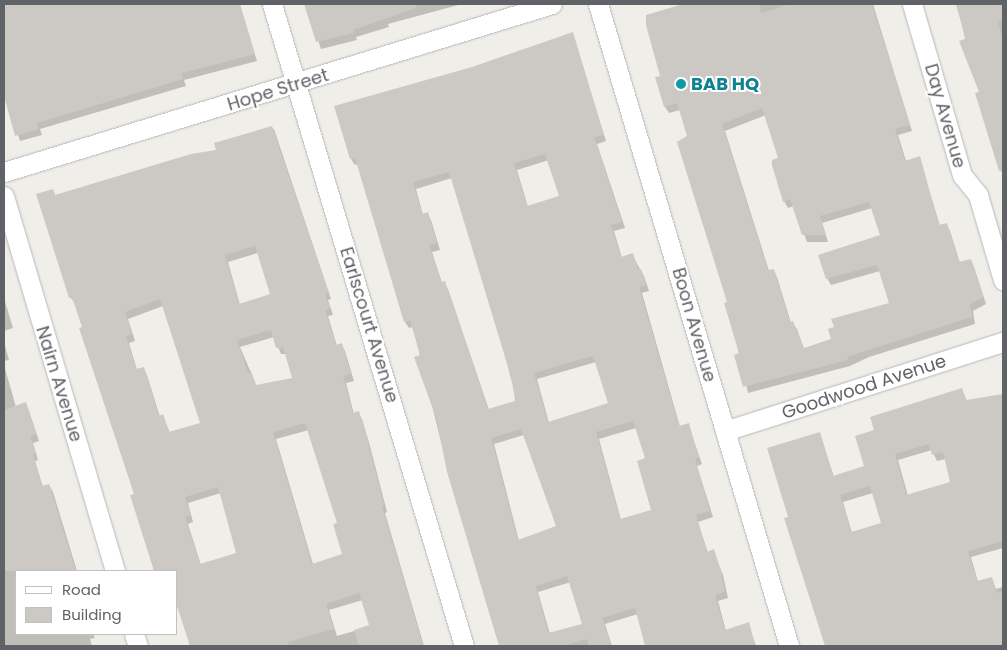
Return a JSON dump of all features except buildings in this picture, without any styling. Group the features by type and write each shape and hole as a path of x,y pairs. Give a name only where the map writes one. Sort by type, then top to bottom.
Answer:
{"street":[{"name":"Earlscourt Avenue","path":"272,4 294,85 464,646"},
{"name":"Hope Street","path":"4,172 294,85 552,4"},
{"name":"Boon Avenue","path":"598,4 789,646"},
{"name":"Day Avenue","path":"912,4 962,175 978,195 1003,280"},
{"name":"Nairn Avenue","path":"4,196 115,570"},
{"name":"Goodwood Avenue","path":"725,431 1003,342"}],"place":[{"name":"BAB HQ","path":"681,84"}]}
